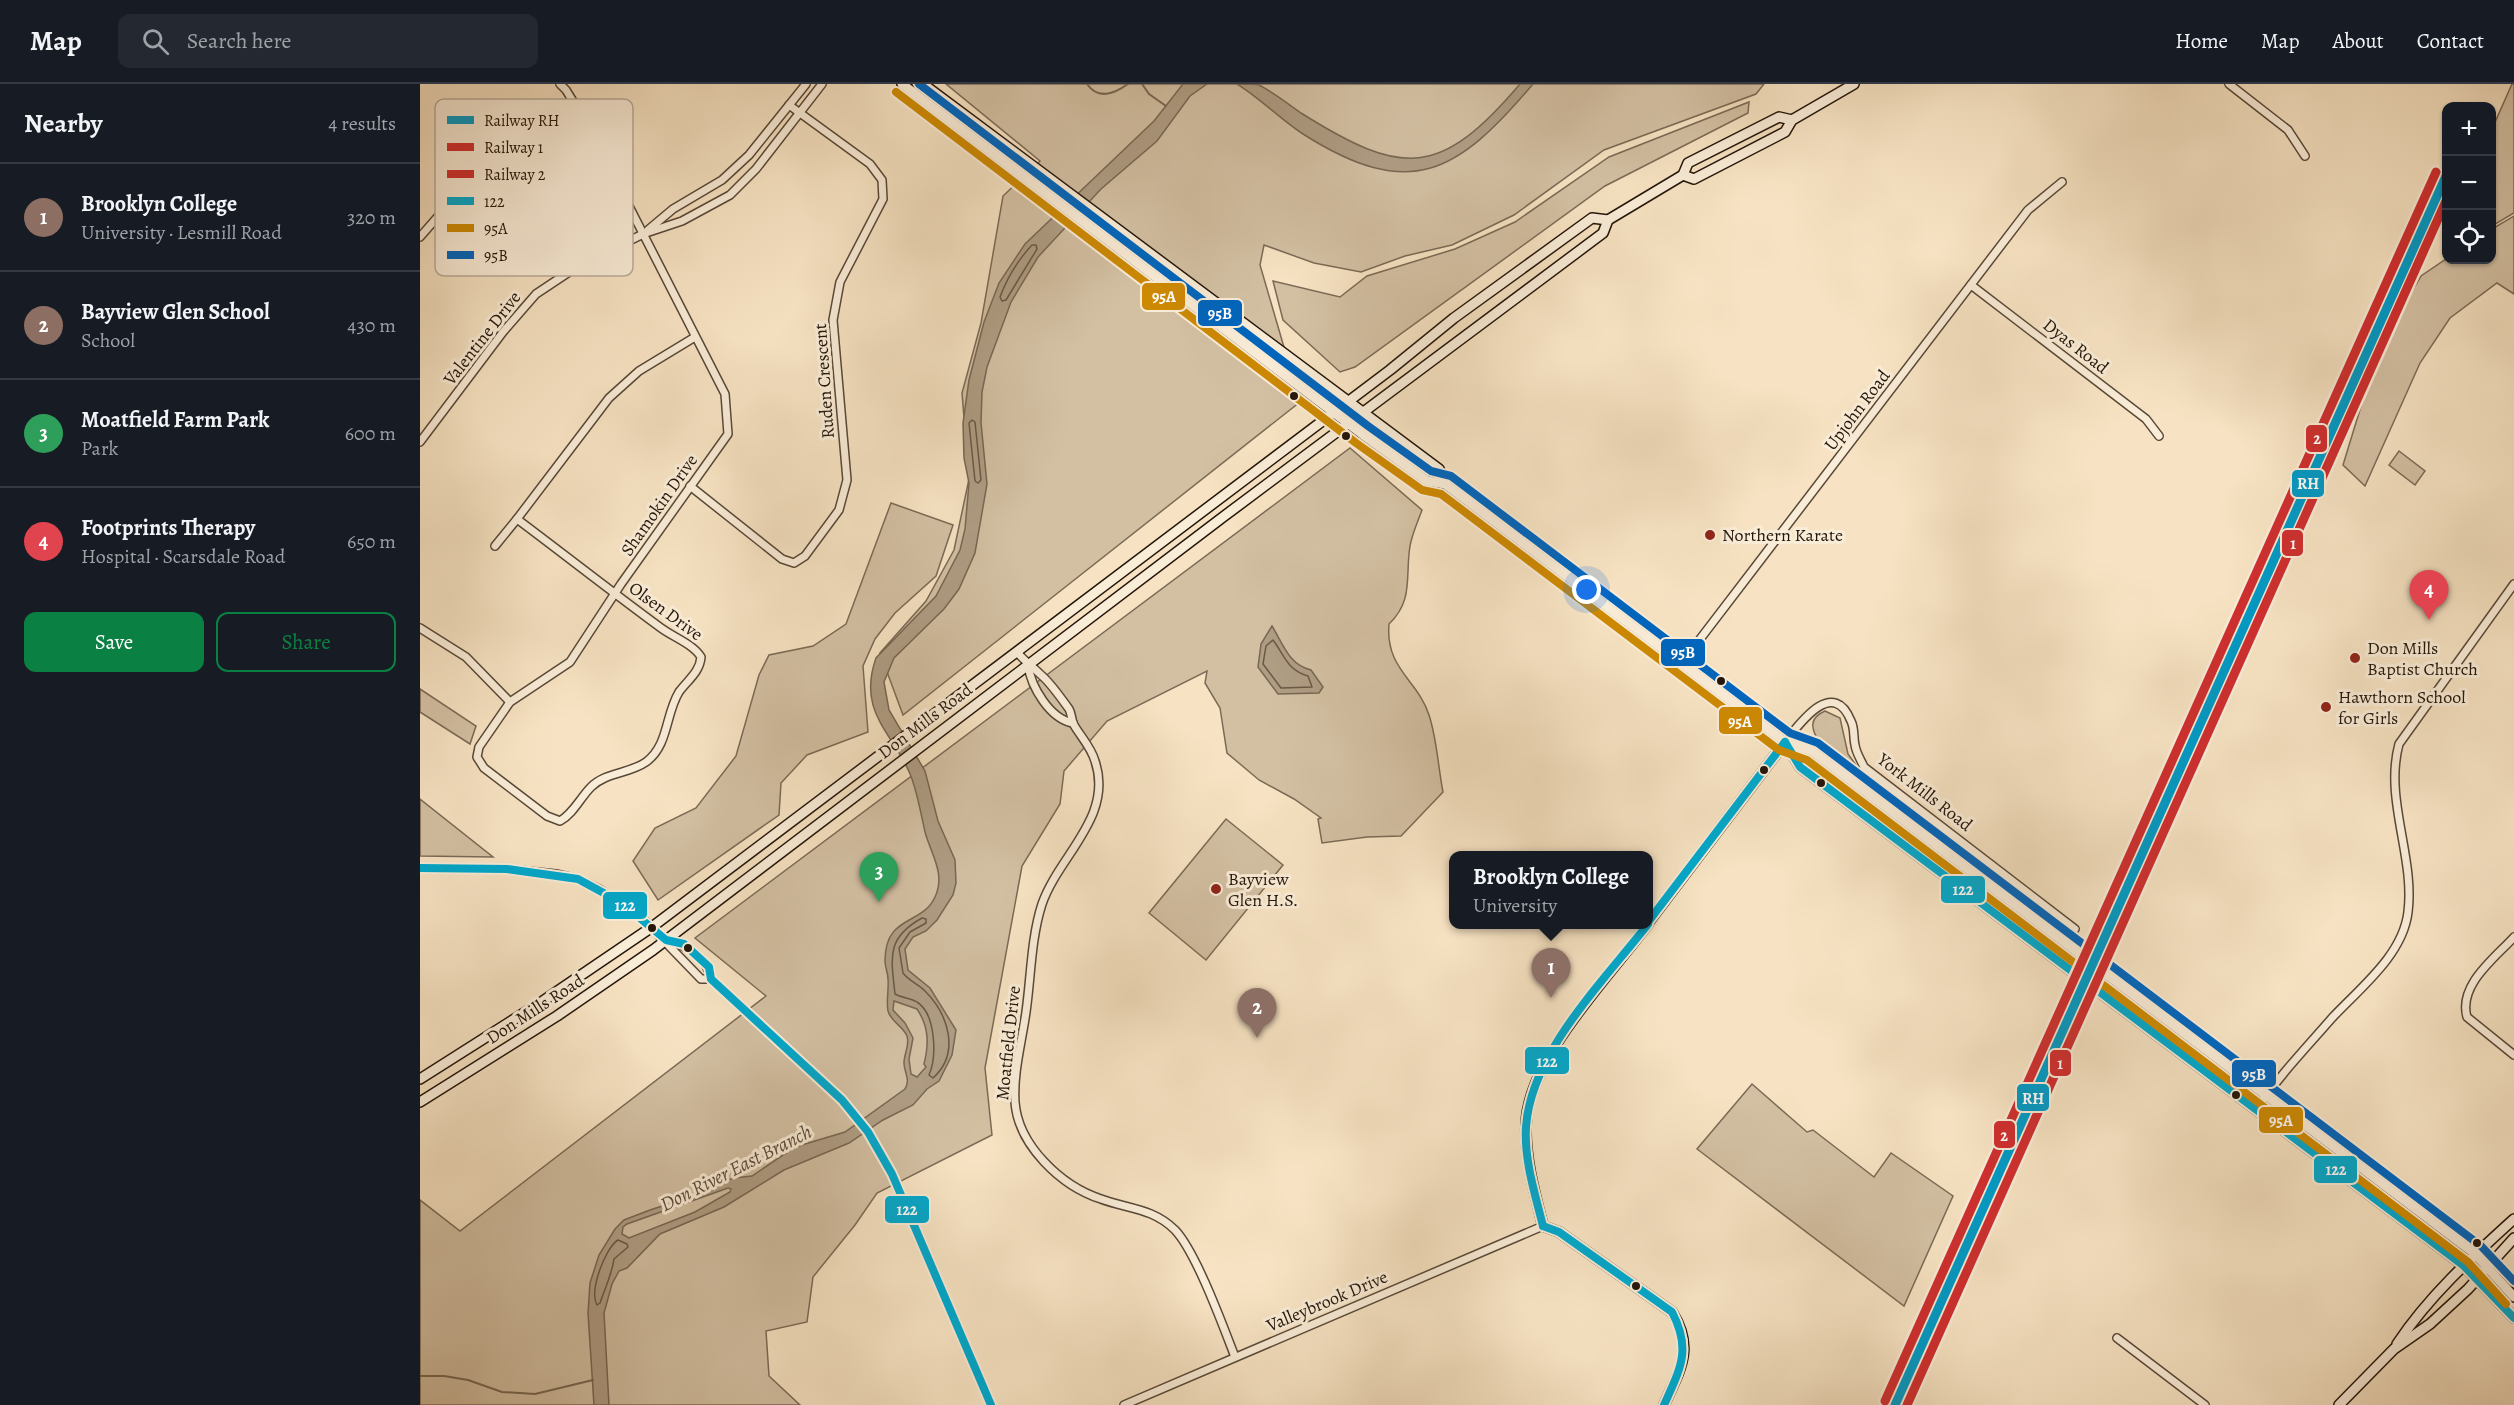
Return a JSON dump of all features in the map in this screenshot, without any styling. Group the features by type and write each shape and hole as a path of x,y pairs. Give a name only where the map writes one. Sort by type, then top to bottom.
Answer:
{"main road":[{"name":"York Mills Road","path":"902,84 962,127 1108,242 1427,481 1445,484 1785,742 1812,751 2475,1254 2514,1297"},
{"name":"York Mills Road","path":"923,84 1439,469 1445,484"},
{"name":"Don Mills Road","path":"1683,175 1694,179 1785,132 1792,120 1854,84"},
{"name":"Don Mills Road","path":"420,1102 557,1016 666,940 959,716 1603,233 1608,220 1683,175 1688,163 1779,117 1792,120"},
{"name":"Don Mills Road","path":"420,1079 543,1001 652,927 951,704 1474,305 1592,218 1608,220"},
{"path":"1552,248 1563,263"},
{"path":"1474,305 1484,322"},
{"name":"York Mills Road","path":"1785,742 1800,767 2463,1265 2514,1318"},
{"path":"1653,917 1785,742"},
{"path":"1644,929 1547,1057 1531,1092 1526,1127 1527,1147 1543,1226 1559,1232 1672,1312 1683,1330 1684,1360 1664,1405"},
{"path":"2339,1405 2394,1349 2418,1314 2463,1265 2514,1219"},
{"path":"2394,1349 2430,1324 2490,1268 2514,1238"}],"street":[{"name":"Shamokin Drive","path":"560,84 572,99"},
{"name":"Valentine Drive","path":"643,234 674,209 722,180 749,155 806,84"},
{"name":"Valentine Drive","path":"633,239 682,221 730,195 756,169 822,84"},
{"path":"2229,84 2288,130 2305,156"},
{"name":"Ruden Crescent","path":"690,486 783,559 794,563 805,556 839,510 847,480 833,320 840,282 883,199 882,180 870,165 789,105"},
{"name":"Upjohn Road","path":"1681,664 2028,210 2062,182"},
{"name":"Shamokin Drive","path":"477,757 479,747 510,702 570,662 728,434 725,394 633,214"},
{"path":"420,237 435,220"},
{"name":"Valentine Drive","path":"420,442 503,332 536,294 563,276"},
{"name":"Dyas Road","path":"1971,285 2146,419 2159,435"},
{"path":"495,546 609,398 639,371 695,337"},
{"name":"Olsen Drive","path":"477,757 484,768 547,816 560,821 567,817 592,786 604,778 643,764 658,750 673,704 698,669 701,657 692,647 678,640 615,594 517,519"},
{"path":"2256,1110 2266,1095 2386,959 2400,936 2407,920 2409,898 2397,789 2396,759 2399,744 2514,584"},
{"path":"420,628 466,657 510,702"},
{"name":"Moatfield Drive","path":"1017,652 1041,675 1071,711 1073,723 1095,761 1098,800 1083,835 1050,885 1040,915 1015,1087 1017,1115 1032,1148 1072,1184 1099,1199 1142,1209 1157,1216 1176,1232 1195,1265 1234,1357"},
{"name":"Moatfield Drive","path":"1028,665 1030,683 1061,721 1073,723"},
{"name":"York Mills Road","path":"1785,742 1814,708 1827,703 1840,707 1851,720 1855,747 1864,767 2075,929"},
{"path":"420,868 507,869 556,874 599,889 652,927 666,940 673,953 701,979 711,979"},
{"path":"2514,937 2472,985 2464,1001 2467,1017 2514,1055"},
{"path":"666,940 684,944 709,967 711,979 842,1100 868,1132 885,1159 992,1405"},
{"name":"Valleybrook Drive","path":"1124,1405 1543,1226"},
{"path":"2117,1338 2205,1405"}],"shaded area":[{"path":"946,84 1764,84 1756,94 1604,150 1514,215 1452,245 1405,256 1361,272 1314,263 1264,245 1260,265 1300,402 903,715 880,653 926,601 954,550 969,479 962,393 981,323 1003,196 1040,161"},
{"path":"2514,84 2514,213 2496,224 2496,156 2496,120"},
{"path":"1749,102 1748,113 1605,186 1355,367 1340,372 1283,320 1273,281 1340,297 1367,276 1455,249 1515,222 1609,157"},
{"path":"2514,216 2514,294 2497,283 2450,318 2420,363 2365,486 2343,465 2380,344 2421,276 2442,262 2442,264 2496,264 2496,227"},
{"path":"1350,448 1422,510 1410,546 1405,597 1397,615 1389,624 1389,639 1397,663 1418,692 1429,715 1436,743 1443,792 1401,836 1367,837 1322,843 1318,819 1321,818 1294,799 1259,780 1227,753 1220,708 1205,683 1207,671 1107,721 1064,771 1060,804 1022,866 985,1068 992,1135 877,1193 855,1225 813,1277 807,1322 766,1331 769,1376 800,1405 420,1405 420,1200 460,1231 766,996 695,938"},
{"path":"2399,451 2425,471 2415,485 2389,465"},
{"path":"891,503 953,525 936,576 895,613 875,639 863,666 868,732 807,755 781,783 779,815 658,900 633,861 655,828 696,808 736,756 759,675 769,655 813,646 846,624"},
{"path":"420,689 476,726 470,744 420,712"},
{"path":"1825,711 1840,718 1848,754 1858,768 1887,792 1818,740 1813,724 1816,717"},
{"path":"420,799 493,857 420,856"},
{"name":"Bayview Glen H.S.","path":"1226,819 1283,865 1206,960 1149,913"},
{"path":"1752,1084 1807,1132 1813,1130 1874,1177 1891,1153 1953,1196 1904,1306 1697,1149"}],"water":[{"name":"Don River East Branch","path":"1183,84 1207,84 1190,96 1157,141 1101,189 1038,257 1011,302 987,367 982,392 981,423 987,484 975,553 959,589 944,609 894,658 884,682 889,710 925,771 938,821 955,860 956,883 953,895 937,920 926,931 913,937 905,949 908,970 930,988 956,1030 952,1055 939,1081 927,1089 913,1105 883,1120 849,1143 784,1170 724,1207 660,1234 627,1268 619,1271 612,1284 604,1313 609,1405 594,1405 588,1313 590,1283 599,1255 615,1229 624,1220 693,1196 733,1178 752,1176 795,1147 845,1132 905,1089 907,1085 904,1063 907,1036 888,1011 888,977 885,961 887,946 891,935 897,928 922,913 929,906 935,897 939,880 912,779 874,709 871,678 876,658 936,596 960,550 965,529 969,483 964,458 963,423 969,380 984,322 999,283 1025,244 1154,121","holes":["894,1001 917,1009 924,1022 927,1036 924,1064 926,1067 917,1077 911,1074 909,1059 913,1038 905,1023 893,1010","728,1188 731,1189 730,1192 695,1212 629,1238 622,1234 623,1227 627,1224"]},
{"path":"1237,84 1259,85 1336,134 1367,149 1394,157 1419,158 1442,151 1466,137 1492,115 1520,84 1533,84 1506,115 1480,139 1455,157 1430,168 1403,172 1373,168 1340,155 1303,134"},
{"path":"1272,626 1292,659 1297,664 1311,670 1323,687 1319,693 1278,694 1258,667 1261,644"}],"waterway":[{"path":"1087,84 1101,94 1112,93 1128,84"},
{"path":"1142,84 1149,94 1166,106"},
{"path":"420,1376 444,1376 468,1380 502,1392 535,1394 593,1380"}],"rail line":[{"name":"2","path":"1885,1401 2436,172"},
{"name":"RH","path":"1895,1405 2442,185"},
{"name":"1","path":"1907,1405 2442,210"}],"transit line":[{"name":"95B","path":"919,84 1368,426 1431,471 1451,476 1790,733 1818,743 2481,1246 2514,1281"},
{"name":"95A","path":"896,92 1356,443 1422,490 1441,494 1779,750 1807,760 2468,1262 2506,1304"},
{"name":"122","path":"1785,742 1800,767 2463,1265 2514,1318"},
{"name":"122","path":"1653,915 1785,742"},
{"name":"122","path":"420,868 507,869 578,879 622,903 666,940 684,944 709,967 711,979 842,1100 868,1132 892,1174 991,1405"},
{"name":"122","path":"1543,1226 1527,1152 1526,1127 1531,1099 1541,1072 1572,1019 1644,929"},
{"name":"122","path":"1543,1226 1559,1232 1672,1312 1678,1325 1682,1349 1679,1370 1664,1405"}],"place":[{"name":"Northern Karate","path":"1710,535"},
{"name":"Footprints Therapy","path":"2429,620"},
{"name":"Don Mills Baptist Church","path":"2355,658"},
{"name":"Hawthorn School for Girls","path":"2326,707"},
{"name":"Bayview Glen H.S.","path":"1216,889"},
{"name":"Moatfield Farm Park","path":"879,902"},
{"name":"Brooklyn College","path":"1551,998"},
{"name":"Bayview Glen School","path":"1257,1038"}]}
